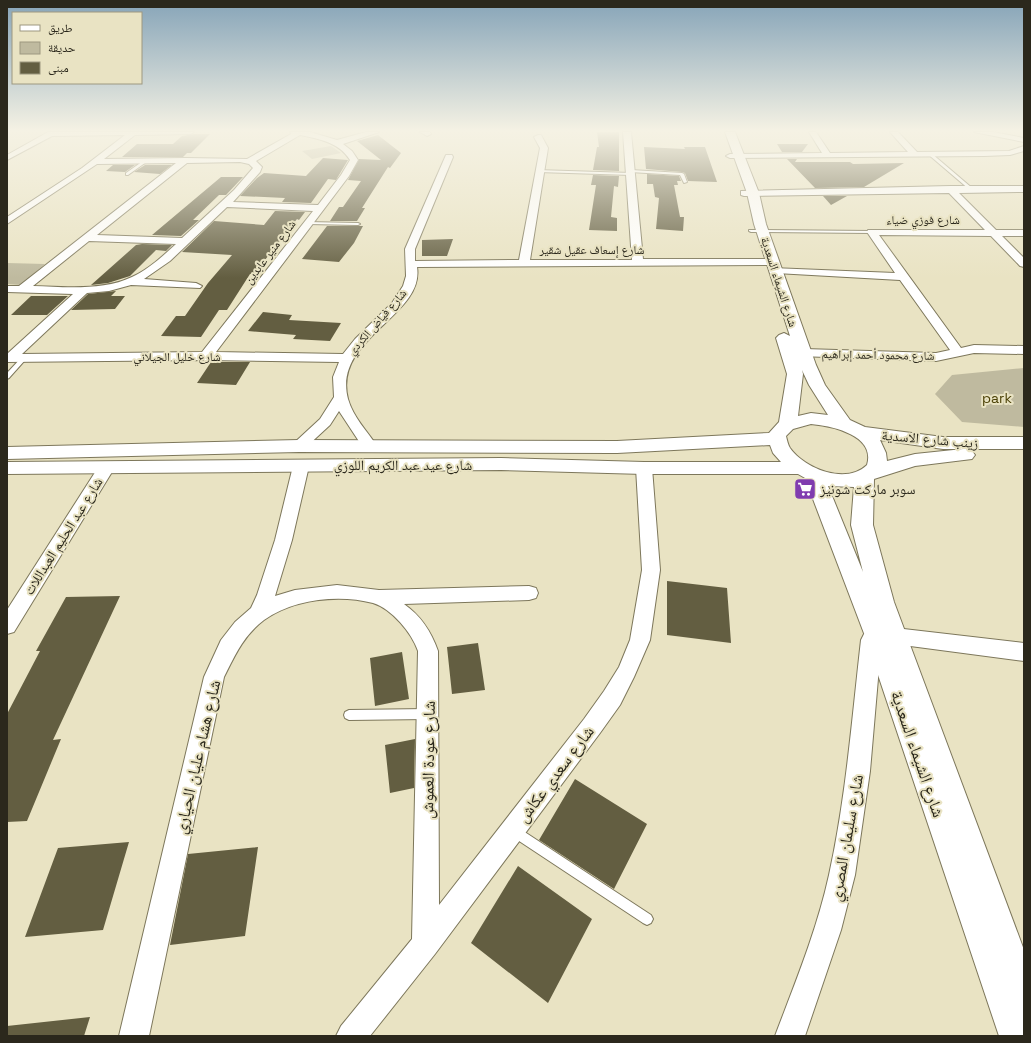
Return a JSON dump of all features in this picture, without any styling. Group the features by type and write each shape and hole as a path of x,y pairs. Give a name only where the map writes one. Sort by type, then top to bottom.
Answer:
{"street":[{"path":"7,221 67,181"},
{"path":"22,289 159,181"},
{"path":"7,289 85,289 116,286 130,282 145,274 183,241 224,204 246,181"},
{"name":"شارع منير عابدين","path":"206,356 341,181"},
{"name":"شارع فياض الكردي","path":"369,446 351,421 340,399 339,381 346,358 361,339 404,294 412,276 409,259 410,249 439,181"},
{"path":"524,263 537,181"},
{"path":"632,181 638,263"},
{"name":"شارع الشيماء السعدية","path":"744,181 757,231 816,385 843,424"},
{"path":"950,189 1024,264"},
{"path":"748,191 1024,189"},
{"path":"224,204 319,208"},
{"path":"7,212 18,213"},
{"name":"شارع فوزي ضياء","path":"872,232 1024,233"},
{"name":"شارع فوزي ضياء","path":"872,232 957,351"},
{"path":"85,238 183,241"},
{"name":"شارع إسعاف عقيل شقير","path":"411,264 638,263 770,265 903,277"},
{"name":"شارع الشيماء السعدية","path":"770,265 795,374 788,423"},
{"path":"130,282 196,286"},
{"path":"8,358 85,289"},
{"name":"شارع محمود أحمد إبراهيم","path":"804,353 936,357 974,348 1024,350"},
{"name":"شارع خليل الجيلاني","path":"8,358 206,356 346,358"},
{"path":"299,446 325,422 340,399"},
{"path":"806,471 787,459 780,449 777,439 780,430 788,423 811,418 825,419 843,424 860,432"},
{"name":"شارع الشيماء السعدية","path":"860,432 873,444 879,457 877,465 868,474 862,525 882,602 886,636 1018,1036"},
{"name":"زينب شارع الاسدية","path":"860,432 943,443 1024,443"},
{"name":"شارع عيد عبد الكريم اللوزي","path":"7,453 299,446 617,448 777,439"},
{"name":"زينب شارع الاسدية","path":"806,471 840,480 868,474 899,463 939,457 1024,453"},
{"name":"شارع عيد عبد الكريم اللوزي","path":"7,468 501,464 806,471"},
{"name":"شارع عبد الحليم العبداللات","path":"7,626 15,599 107,466"},
{"path":"259,613 277,567 301,466"},
{"name":"شارع سعدي عكاش","path":"351,1036 425,944 513,830 612,698 627,670 640,640 651,570 644,468"},
{"name":"شارع الشيماء السعدية","path":"806,471 886,636 1024,997"},
{"name":"شارع هشام عليان الحياري","path":"134,1036 214,676 228,646 242,629 259,613 287,598 308,593 335,591 361,593 379,597"},
{"path":"379,597 529,593"},
{"name":"شارع عودة العموش","path":"379,597 414,622 424,637 428,651 429,714 425,944"},
{"path":"886,636 1024,652"},
{"name":"شارع سليمان المصري","path":"790,1036 828,930 842,875 858,771 870,644 872,638 886,636"}],"lane":[{"path":"961,181 971,189"},
{"path":"308,223 358,224"},
{"path":"757,231 872,232"},
{"path":"7,377 24,358"},
{"path":"349,715 429,714"},
{"path":"513,830 647,918"}],"green space":[{"path":"7,263 45,264 21,285 7,284"},
{"name":"park","path":"1024,368 1024,427 962,422 935,394 952,375"}],"building":[{"path":"217,181 240,181 226,195 219,195 193,220 199,220 181,236 152,235"},
{"path":"254,181 327,181 311,203 282,202 285,198 240,196"},
{"path":"357,181 379,181 362,208 365,208 357,221 330,221 339,207 343,207 361,181"},
{"path":"592,181 619,181 618,187 614,186 611,217 617,218 617,231 589,230 596,185 591,185"},
{"path":"647,181 681,181 677,181 678,185 674,185 680,217 684,217 683,231 656,229 659,198 655,197 653,184 647,184"},
{"path":"688,181 717,181 717,182"},
{"path":"808,181 875,181 864,187 815,188"},
{"path":"823,196 847,196 831,205"},
{"path":"275,211 305,212 299,220 297,219 254,274 250,274 227,310 219,310 201,337 161,336 176,316 185,316 208,283 232,255 182,252 214,221 264,225"},
{"path":"327,226 363,226 354,243 339,262 302,259"},
{"path":"453,239 447,256 422,256 422,240"},
{"path":"136,245 172,245 166,251 156,250 130,276 108,283 91,285"},
{"path":"116,291 111,296 125,296 115,309 71,310 88,294"},
{"path":"31,296 68,296 47,315 11,315"},
{"path":"263,312 292,315 289,320 341,323 330,341 293,339 296,335 248,331"},
{"path":"211,362 250,362 236,385 197,383"},
{"path":"667,581 727,588 731,643 667,635"},
{"path":"120,596 53,740 61,739 27,821 7,822 7,714 40,651 36,651 66,597"},
{"path":"478,643 485,690 452,694 447,647"},
{"path":"402,652 409,699 375,706 370,658"},
{"path":"415,739 414,788 390,793 385,745"},
{"path":"575,779 647,824 614,889 539,840"},
{"path":"129,842 103,930 25,937 58,848"},
{"path":"258,847 245,936 170,945 188,854"},
{"path":"518,866 592,919 548,1003 471,943"},
{"path":"90,1017 84,1036 7,1036 7,1026"}],"place":[{"name":"سوبر ماركت شونيز","path":"805,489"}]}
